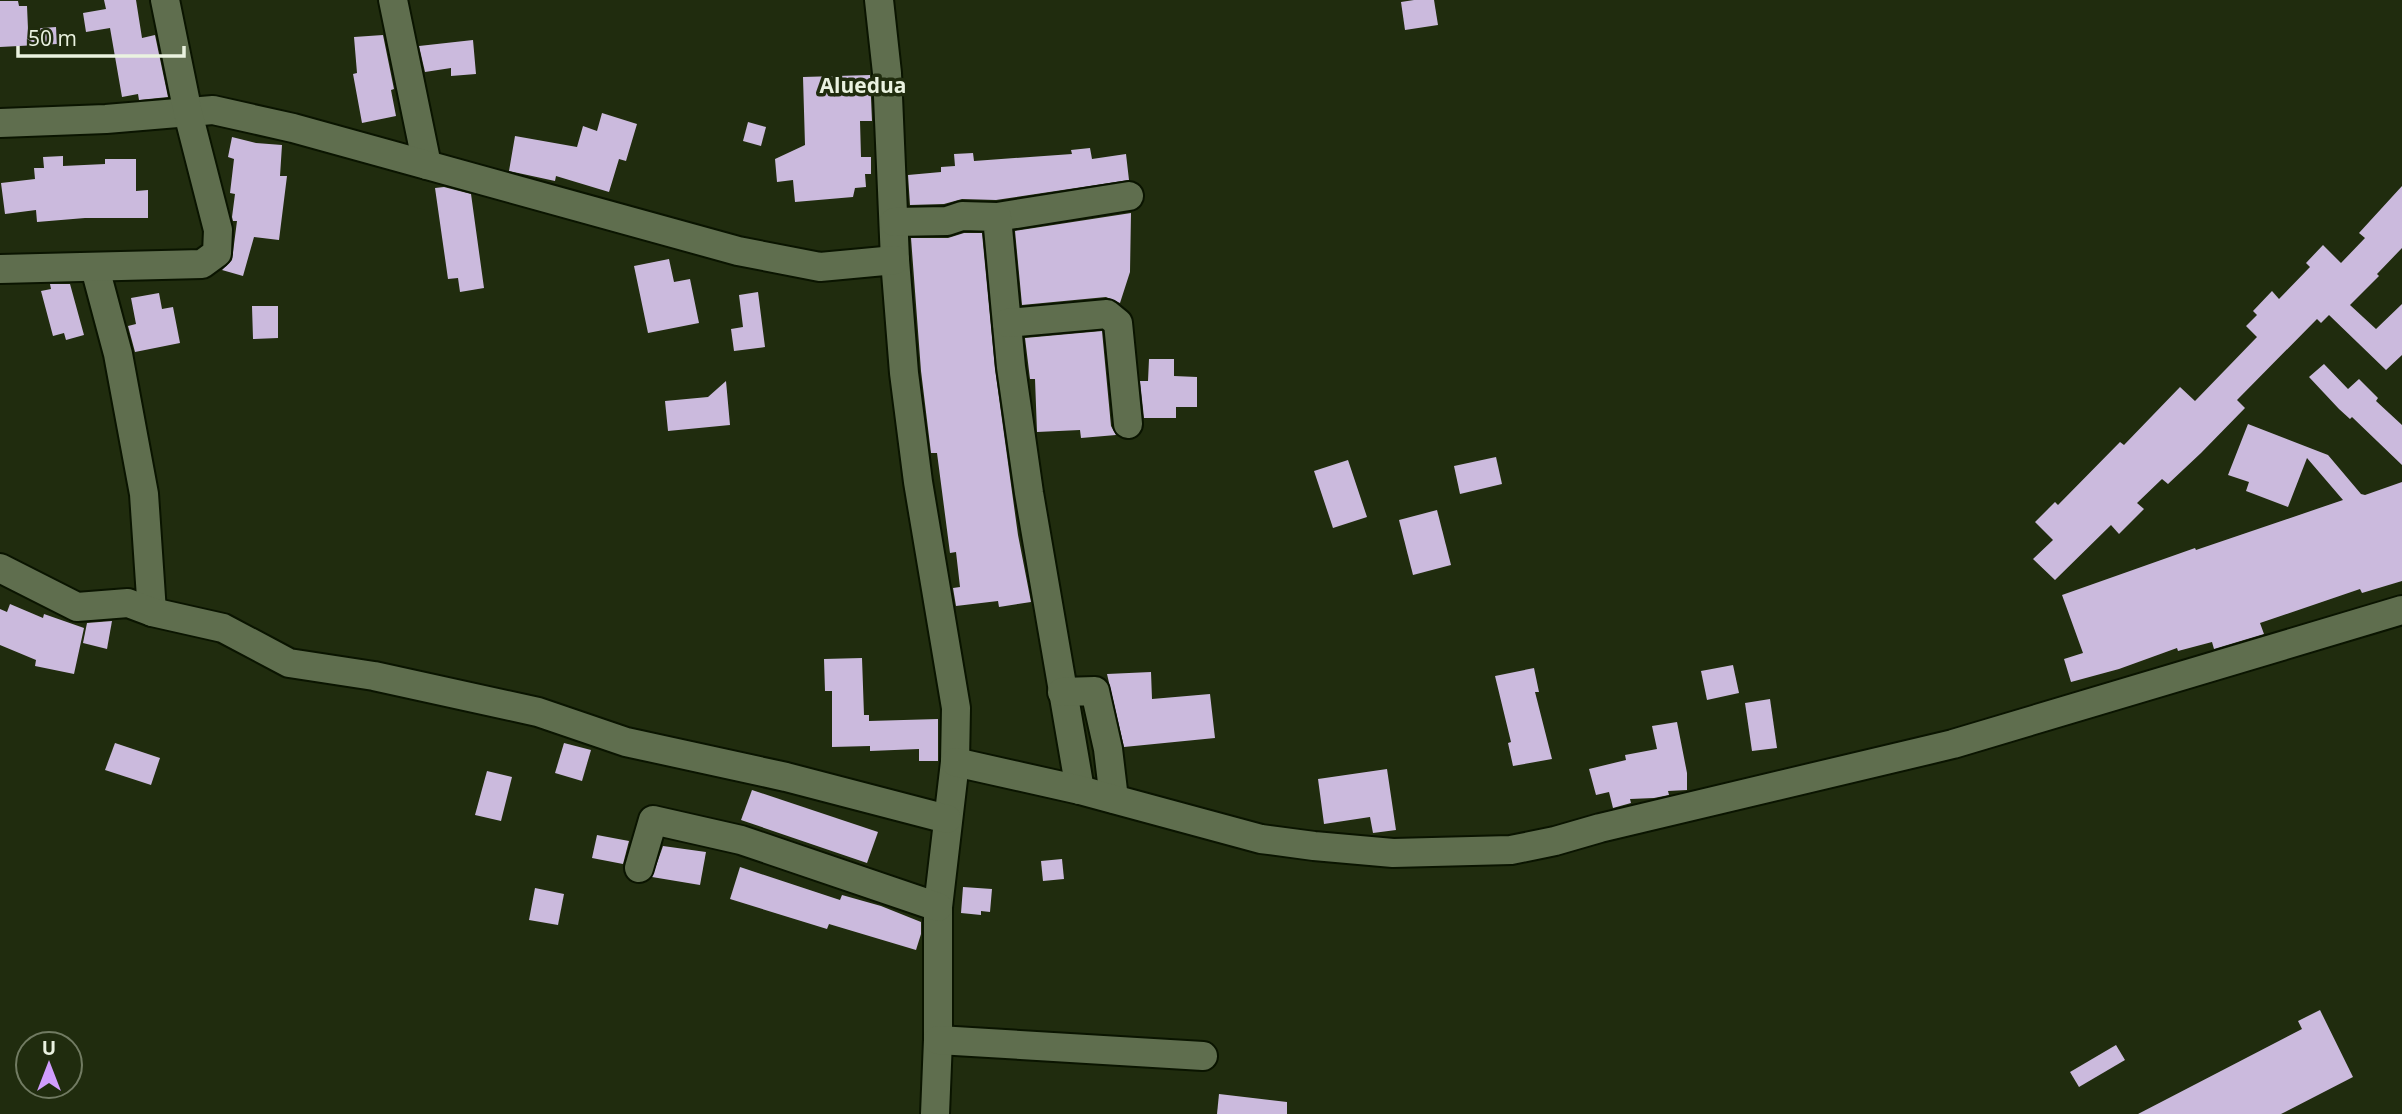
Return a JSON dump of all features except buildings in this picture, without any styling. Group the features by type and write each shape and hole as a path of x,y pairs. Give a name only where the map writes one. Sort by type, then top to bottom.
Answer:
{"street":[{"path":"0,269 202,264 216,253 218,230 188,113 165,0"},
{"path":"393,0 427,165"},
{"path":"879,0 887,73 895,260 904,373 916,469 956,708 955,762 938,908 938,1040 934,1114"},
{"path":"0,123 213,110 293,128 737,251 820,267 895,260"},
{"path":"894,222 947,221 962,216 996,217 1129,195"},
{"path":"996,217 1027,481 1080,790"},
{"path":"96,268 118,354 144,494 152,612"},
{"path":"1007,323 1107,314 1118,323 1128,424"},
{"path":"0,568 77,607 128,603 152,612 223,628 289,663 374,676 538,712 626,742 786,777 947,820"},
{"path":"955,762 1080,790 1261,839 1393,853 1511,850 1953,744 2402,610"},
{"path":"1062,692 1095,691 1108,750 1114,799"},
{"path":"639,868 653,820 741,840 938,908"},
{"path":"938,1040 1203,1056"}],"district":[{"name":"Aluedua","path":"863,86"}]}
